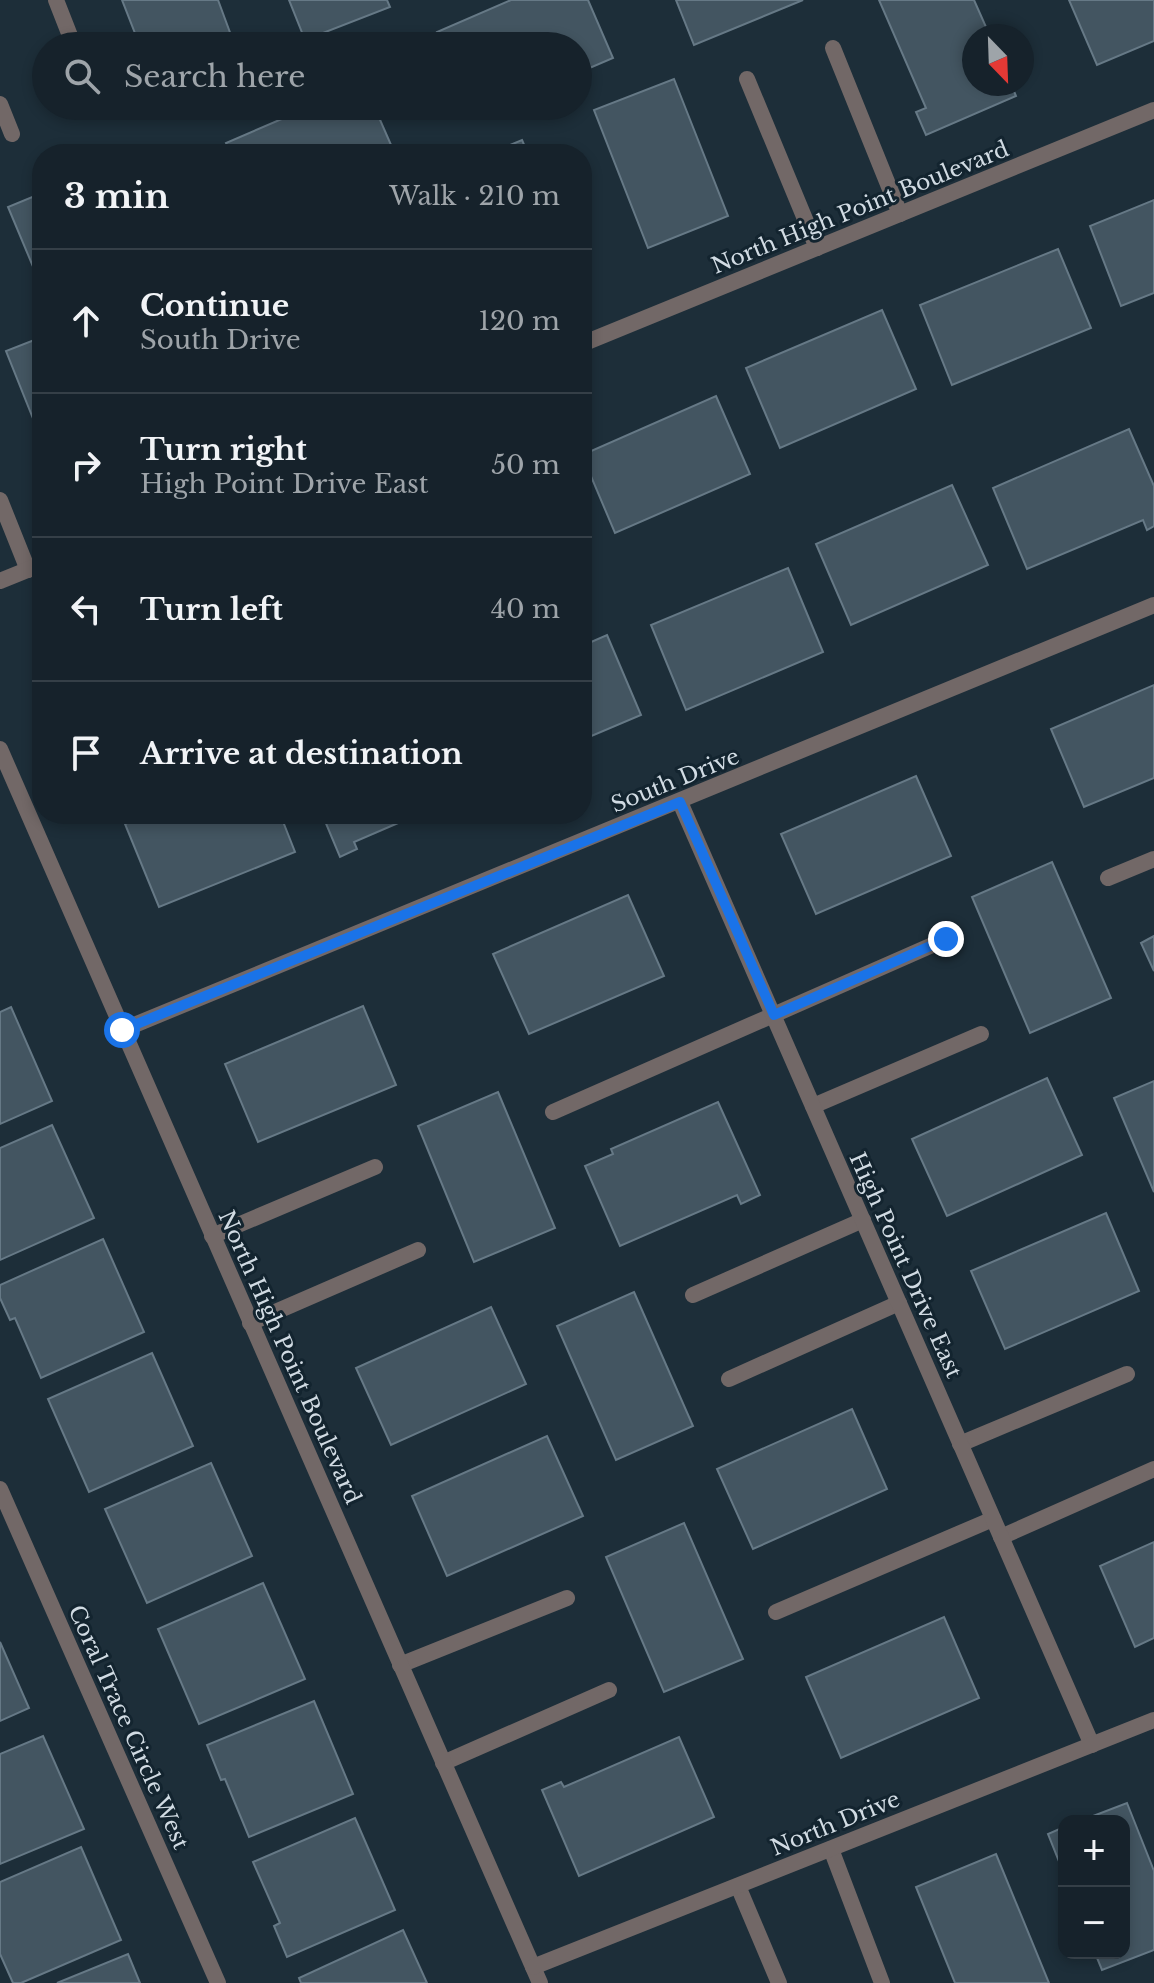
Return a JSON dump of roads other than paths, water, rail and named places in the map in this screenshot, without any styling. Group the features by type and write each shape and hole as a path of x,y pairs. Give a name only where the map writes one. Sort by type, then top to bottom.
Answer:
{"street":[{"path":"56,0 69,32"},
{"path":"833,48 900,214"},
{"path":"747,79 817,248"},
{"path":"0,104 12,134"},
{"name":"North High Point Boulevard","path":"592,340 1154,110"},
{"path":"0,500 32,561"},
{"path":"0,581 32,568"},
{"name":"South Drive","path":"122,1030 1154,605"},
{"name":"North High Point Boulevard","path":"0,749 32,823"},
{"name":"High Point Drive East","path":"680,802 1092,1745"},
{"name":"North High Point Boulevard","path":"33,824 536,1975"},
{"path":"1108,878 1154,859"},
{"path":"553,1112 946,939"},
{"path":"813,1106 981,1034"},
{"path":"212,1236 375,1167"},
{"path":"693,1295 863,1220"},
{"path":"250,1323 418,1250"},
{"path":"729,1379 899,1303"},
{"path":"960,1444 1127,1374"},
{"path":"1001,1537 1154,1469"},
{"name":"Coral Trace Circle West","path":"0,1489 218,1983"},
{"path":"776,1612 993,1519"},
{"path":"400,1665 567,1598"},
{"path":"443,1763 609,1690"},
{"name":"North Drive","path":"536,1975 738,1886 1154,1720"},
{"path":"831,1849 882,1983"},
{"path":"738,1886 779,1983"}]}
